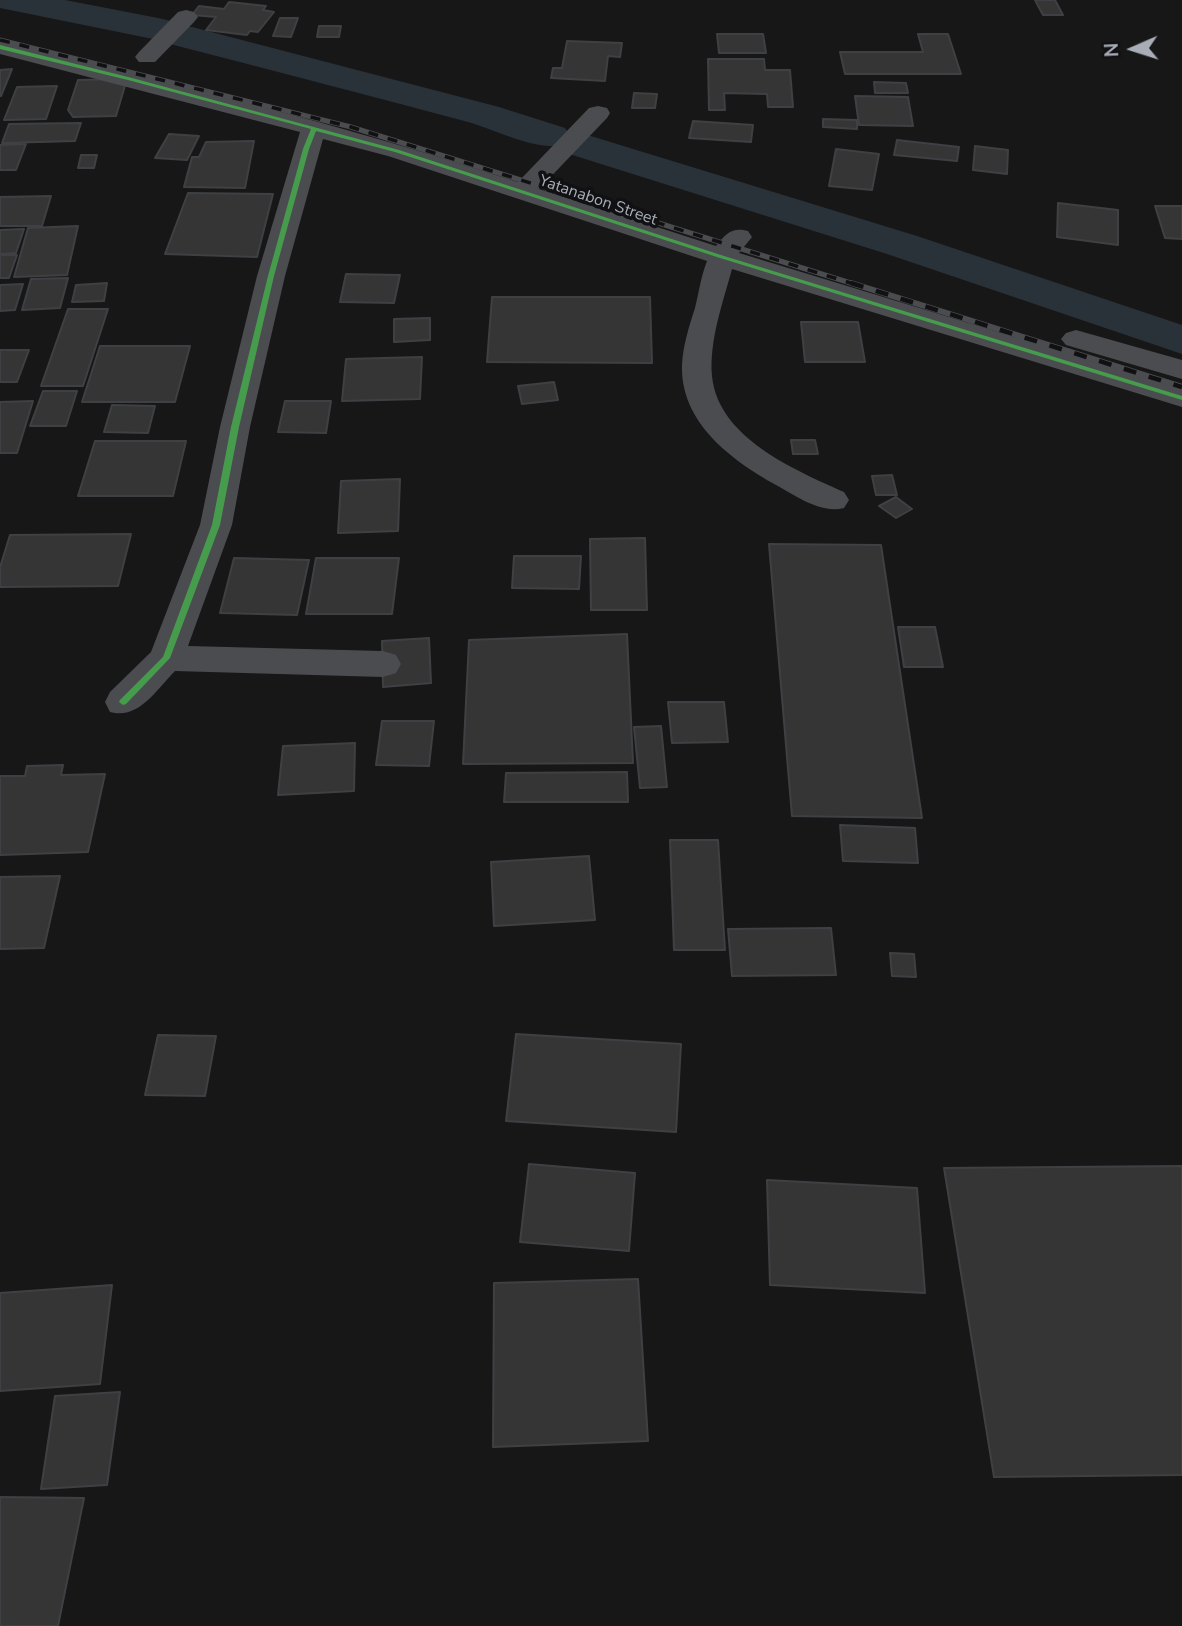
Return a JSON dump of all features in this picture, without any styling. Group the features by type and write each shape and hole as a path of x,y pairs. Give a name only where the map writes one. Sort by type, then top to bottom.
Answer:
{"street":[{"path":"186,17 157,60 530,183 598,113"},
{"name":"Yatanabon Street","path":"0,47 530,183 975,323 1182,398"},
{"path":"123,702 166,658 216,526 235,427 271,276 314,128"},
{"path":"730,246 698,341 697,362 703,401 713,418 755,459 797,485 833,500"},
{"path":"975,323 1182,370"},
{"path":"166,658 383,664"}],"building":[{"path":"1035,0 1055,0 1063,15 1043,15"},
{"path":"229,2 266,6 263,10 274,12 258,32 250,31 247,35 206,30 216,17 192,15 199,6 224,9"},
{"path":"280,18 298,18 291,37 273,36"},
{"path":"319,26 341,26 339,37 317,37"},
{"path":"717,34 763,34 766,53 719,53"},
{"path":"918,34 948,34 961,74 845,74 840,52 923,52"},
{"path":"567,41 622,43 620,57 608,56 605,81 551,78 553,68 562,68"},
{"path":"708,59 764,59 765,70 790,70 793,107 768,107 767,94 724,93 725,110 709,110"},
{"path":"12,69 1,96 0,96 0,70"},
{"path":"127,79 116,116 73,117 68,110 78,80"},
{"path":"874,82 906,83 908,93 875,93"},
{"path":"57,86 46,119 4,120 17,87"},
{"path":"634,93 657,94 655,108 632,108"},
{"path":"855,96 908,97 913,126 859,125"},
{"path":"823,119 857,120 857,129 823,127"},
{"path":"693,121 753,125 751,142 689,138"},
{"path":"81,123 75,141 2,143 9,124"},
{"path":"169,134 199,136 187,160 155,158"},
{"path":"897,140 959,147 957,161 894,155"},
{"path":"254,141 245,188 184,187 192,157 199,157 206,142"},
{"path":"26,144 16,170 0,170 0,145"},
{"path":"975,146 1008,150 1007,174 973,170"},
{"path":"836,149 879,154 872,190 829,186"},
{"path":"81,155 97,155 94,168 78,168"},
{"path":"188,193 273,194 257,257 165,254"},
{"path":"51,196 42,226 0,226 0,197"},
{"path":"1058,203 1118,210 1118,245 1057,237"},
{"path":"1155,206 1182,206 1182,239 1165,238"},
{"path":"78,226 67,275 14,277 28,228"},
{"path":"24,229 16,253 0,254 0,230"},
{"path":"0,255 17,255 9,278 0,278"},
{"path":"346,274 400,275 394,303 340,302"},
{"path":"68,278 60,308 22,310 31,279"},
{"path":"107,283 104,301 72,302 76,285"},
{"path":"23,284 15,310 0,311 0,285"},
{"path":"492,297 650,297 652,363 487,362"},
{"path":"68,309 108,309 83,386 41,386"},
{"path":"430,318 430,340 394,342 394,319"},
{"path":"801,322 858,322 865,362 805,362"},
{"path":"100,346 190,346 175,402 82,402"},
{"path":"0,350 29,350 17,382 0,382"},
{"path":"422,357 420,399 342,401 346,359"},
{"path":"554,382 558,400 522,404 518,386"},
{"path":"43,391 77,391 66,426 30,426"},
{"path":"33,401 17,453 0,453 0,402"},
{"path":"285,401 331,401 326,433 278,432"},
{"path":"112,405 155,406 148,433 104,432"},
{"path":"791,440 815,440 818,454 793,454"},
{"path":"95,441 186,441 173,496 78,496"},
{"path":"892,475 897,495 876,495 872,476"},
{"path":"400,479 398,531 338,533 341,481"},
{"path":"896,497 912,509 896,518 879,506"},
{"path":"131,534 118,586 0,587 0,567 10,535"},
{"path":"645,538 647,610 591,610 590,539"},
{"path":"769,544 881,545 922,818 792,816"},
{"path":"514,556 581,556 579,589 512,588"},
{"path":"234,558 309,560 297,615 220,613"},
{"path":"316,558 399,558 392,614 306,614"},
{"path":"898,627 935,627 943,667 904,667"},
{"path":"627,634 633,763 463,764 469,640"},
{"path":"429,638 431,683 383,687 382,641"},
{"path":"668,702 724,702 728,742 672,743"},
{"path":"382,721 434,721 429,766 376,765"},
{"path":"661,726 667,787 640,788 634,727"},
{"path":"355,743 354,791 278,795 283,746"},
{"path":"63,765 61,775 105,774 88,852 0,855 0,776 25,776 27,766"},
{"path":"627,772 628,802 504,802 506,773"},
{"path":"840,825 915,828 918,863 843,861"},
{"path":"670,840 718,840 725,950 674,950"},
{"path":"589,856 595,920 494,926 491,862"},
{"path":"60,876 44,948 0,949 0,877"},
{"path":"831,928 836,975 732,976 728,929"},
{"path":"890,953 914,954 916,977 892,976"},
{"path":"516,1034 681,1044 676,1132 506,1121"},
{"path":"158,1035 216,1036 205,1096 145,1095"},
{"path":"529,1164 635,1173 629,1251 520,1242"},
{"path":"1182,1166 1182,1475 994,1477 944,1168"},
{"path":"767,1180 917,1188 925,1293 770,1285"},
{"path":"638,1279 648,1441 493,1447 494,1283"},
{"path":"112,1285 100,1384 0,1391 0,1293"},
{"path":"120,1392 107,1485 41,1489 55,1396"},
{"path":"0,1497 84,1498 58,1626 0,1626"}],"waterway":[{"path":"12,0 158,29"},
{"path":"179,35 485,115 551,136"},
{"path":"580,145 902,245 1182,340"}],"railway":[{"path":"0,40 351,127 857,285"},
{"path":"851,283 1182,387"}],"cycle path":[{"path":"0,47 397,151 722,257 1182,398"},
{"path":"123,702 166,658 216,525 235,427 271,276 314,128"}]}
